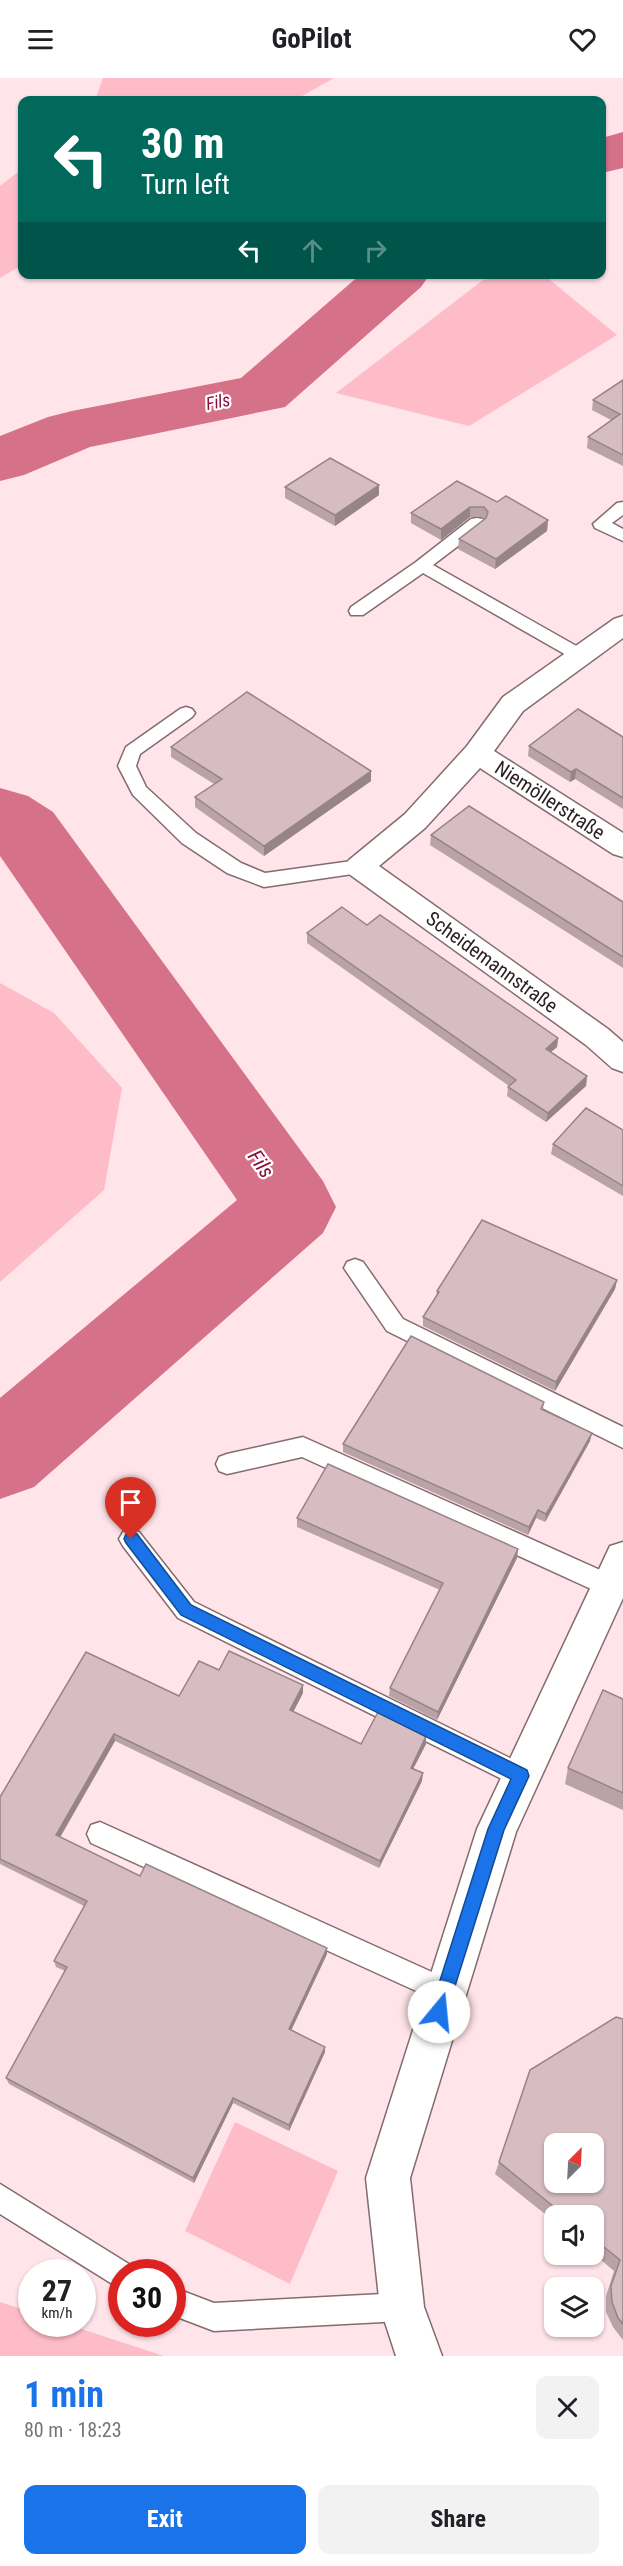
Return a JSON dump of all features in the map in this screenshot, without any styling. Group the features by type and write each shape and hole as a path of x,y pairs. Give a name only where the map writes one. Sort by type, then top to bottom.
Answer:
{"street":[{"name":"Niemöllerstraße","path":"359,867 415,820 477,753 513,704 623,625"},
{"name":"Niemöllerstraße","path":"477,753 623,847"},
{"name":"Scheidemannstraße","path":"359,867 587,1030 623,1060"},
{"path":"419,2356 402,2307 388,2178 496,1829 616,1572"}],"lane":[{"path":"623,507 601,524 623,536"},
{"path":"357,611 422,566 477,523"},
{"path":"422,566 581,656"},
{"path":"186,713 132,751 127,766 139,792 189,838 234,868 264,880 359,867"},
{"path":"355,1268 394,1324 623,1438"},
{"path":"226,1464 303,1448 616,1572"},
{"path":"131,1539 186,1610 521,1776"},
{"path":"100,1834 446,1991"},
{"path":"0,2198 108,2267"},
{"path":"186,2306 214,2317 402,2307"}],"shaded area":[{"path":"103,78 334,78 302,96 96,96"},
{"path":"18,172 18,267 0,278 0,186"},
{"path":"549,279 617,335 469,426 336,393 483,280"},
{"path":"0,983 54,1013 122,1088 104,1190 0,1282"},
{"path":"235,2122 338,2171 290,2284 185,2231"},
{"path":"0,2302 18,2308 18,2337 96,2337 96,2334 164,2356 0,2356"}],"building":[{"path":"623,380 623,455 588,437 620,414 593,400"},
{"path":"330,458 379,485 335,515 285,487"},
{"path":"457,481 497,502 506,496 548,520 496,559 459,539 486,518 488,512 484,507 470,507 441,529 411,513"},
{"path":"247,692 371,771 264,846 195,797 222,779 171,747"},
{"path":"578,709 623,737 623,798 576,769 571,772 529,746"},
{"path":"469,806 623,902 623,957 431,835"},
{"path":"342,907 367,925 380,915 558,1038 546,1049 587,1076 548,1113 508,1087 516,1080 307,933"},
{"path":"586,1108 623,1130 623,1186 553,1144"},
{"path":"482,1220 617,1280 556,1382 423,1317"},
{"path":"411,1336 544,1402 541,1409 592,1433 546,1514 538,1510 529,1527 343,1444"},
{"path":"328,1464 518,1549 438,1712 390,1688 443,1583 297,1518"},
{"path":"229,1651 303,1685 290,1710 361,1744 378,1712 426,1736 411,1768 423,1773 380,1861 114,1734 56,1835 140,1876 146,1864 327,1948 289,2029 325,2047 289,2125 233,2098 193,2178 6,2078 67,1967 54,1961 87,1901 0,1859 0,1797 86,1652 179,1696 199,1661 219,1670"},
{"path":"603,1690 623,1699 623,1793 568,1768"},
{"path":"616,2017 623,2019 623,2324 612,2302 611,2286 620,2260 604,2247 604,2205 552,2205 499,2162 530,2070"}],"waterway":[{"name":"Fils","path":"606,155 623,150"},
{"name":"Fils","path":"0,460 72,431 262,393 393,279"},
{"name":"Fils","path":"0,815 25,832 291,1207 0,1457"}],"route":[{"path":"131,1539 186,1610 521,1776 496,1829 439,2012"}]}
